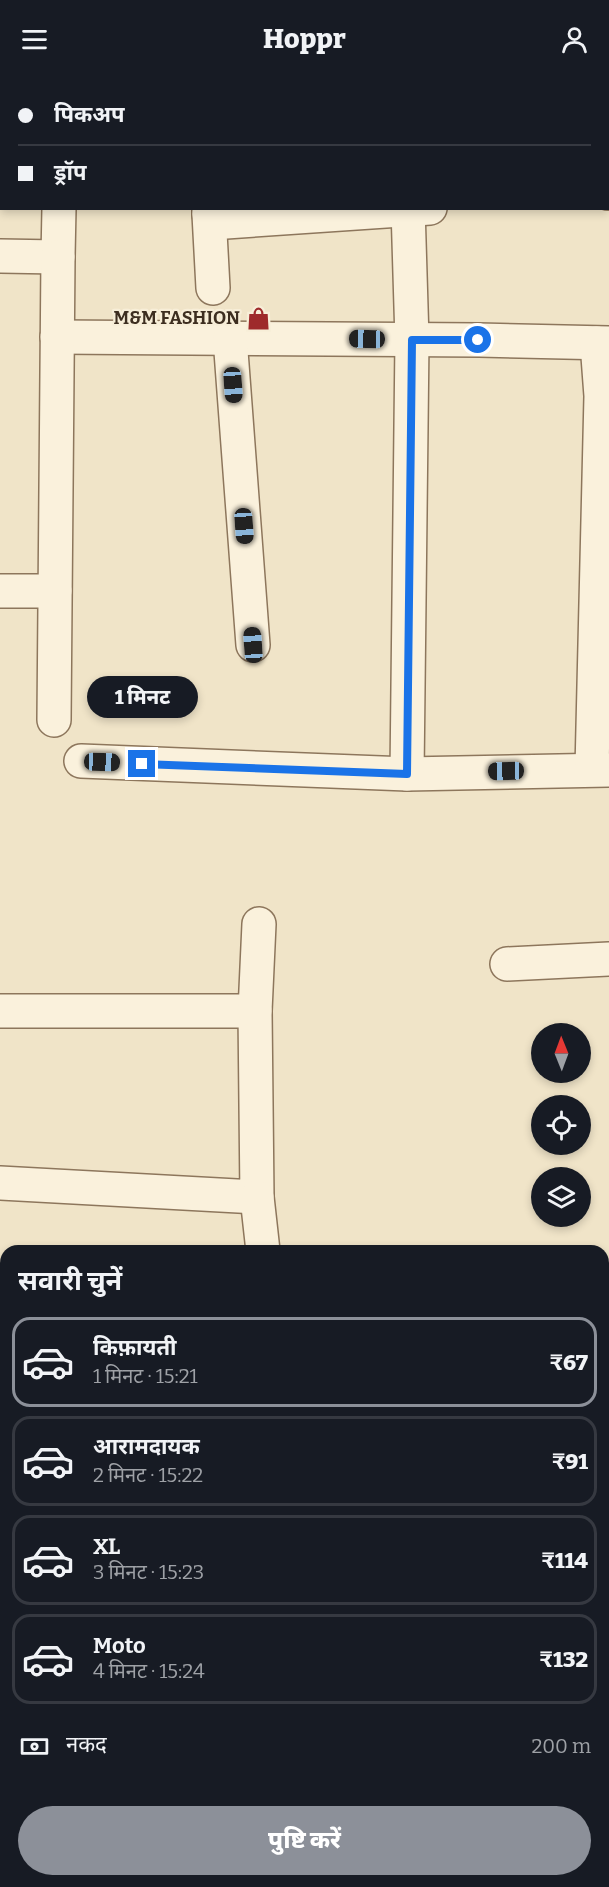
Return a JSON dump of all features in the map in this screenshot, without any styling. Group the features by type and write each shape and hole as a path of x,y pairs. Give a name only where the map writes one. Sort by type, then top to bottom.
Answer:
{"street":[{"path":"54,720 59,210"},
{"path":"209,211 226,222 401,210"},
{"path":"407,774 412,340 416,210"},
{"path":"209,211 213,288"},
{"path":"0,256 58,257"},
{"path":"57,338 603,343 601,769 407,774 81,761"},
{"path":"230,338 253,645"},
{"path":"0,591 55,591"},
{"path":"259,924 255,1011 257,1197 262,1245"},
{"path":"507,964 609,959"},
{"path":"0,1011 255,1011"},
{"path":"0,1183 257,1197"}],"place":[{"name":"M&M FASHION","path":"258,318"}],"route":[{"path":"142,764 407,774 412,340 478,340"}]}
